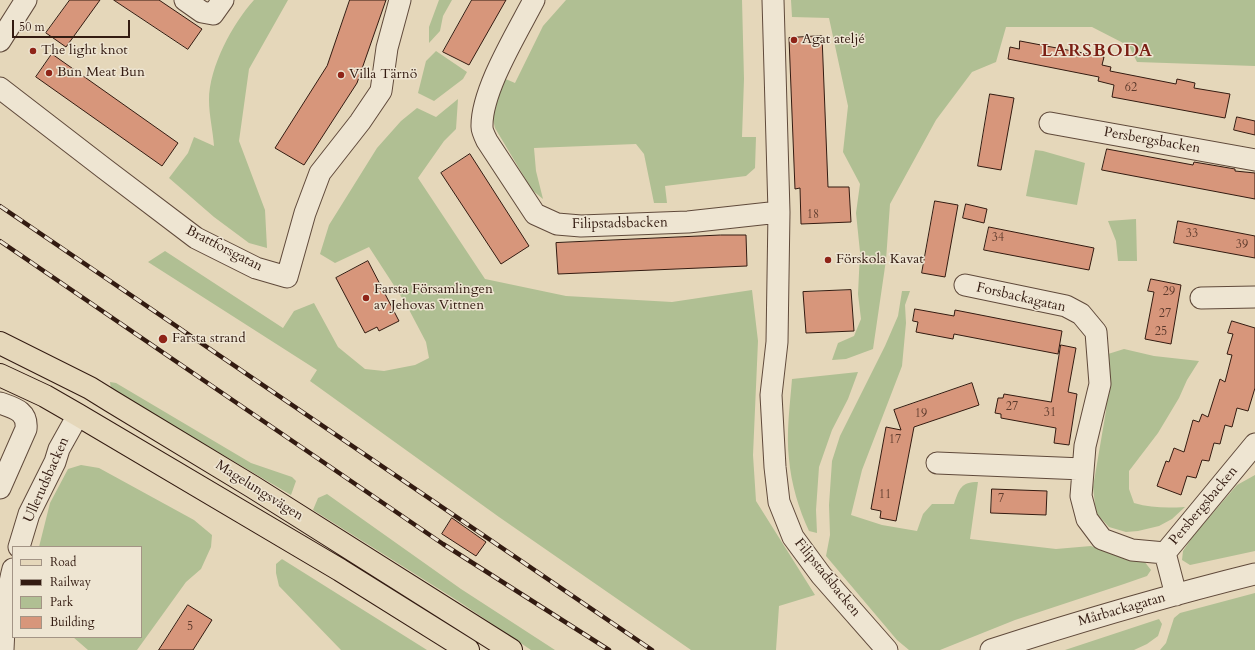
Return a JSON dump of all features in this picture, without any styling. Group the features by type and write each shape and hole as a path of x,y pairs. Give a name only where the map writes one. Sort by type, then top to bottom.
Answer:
{"main road":[{"name":"Magelungsvägen","path":"0,343 90,388 254,487 511,650"},
{"name":"Magelungsvägen","path":"0,375 45,396 78,415 340,570 468,650"},
{"path":"78,415 90,388"}],"street":[{"path":"0,41 26,0"},
{"path":"186,0 202,12 213,14 223,0"},
{"name":"Brattforsgatan","path":"0,88 196,238 256,268 287,276 305,213 320,173 360,122 381,91 387,48 400,0"},
{"name":"Filipstadsbacken","path":"534,0 499,68 485,103 482,128 487,141 535,214 557,224 581,226 688,222 779,212"},
{"name":"Filipstadsbacken","path":"773,0 779,212 777,342 771,395 775,467 779,502 793,537 821,575 887,650"},
{"name":"Persbergsbacken","path":"1050,122 1255,160"},
{"name":"Forsbackagatan","path":"965,285 1066,306 1081,314 1096,332 1100,384 1085,446 1081,496 1087,519 1102,539 1132,550 1165,553"},
{"path":"1200,298 1255,297"},
{"path":"0,403 22,413 27,422 26,429 0,488"},
{"name":"Ullerudsbacken","path":"19,546 29,514 55,462 59,449 78,415"},
{"name":"Persbergsbacken","path":"1176,594 1165,553 1255,444"},
{"path":"937,463 1083,469"},
{"name":"Mårbackagatan","path":"991,650 1176,594 1255,574"},
{"path":"3,650 7,581"}],"green space":[{"path":"254,0 288,0 249,69 239,141 265,210 267,248 249,243 214,217 169,178 188,153 194,137 214,146 209,100 213,74 231,33"},
{"path":"439,0 452,0 443,16 440,31 429,43 429,27"},
{"path":"566,0 742,0 744,79 742,137 756,137 755,168 746,176 665,186 667,203 654,203 644,154 636,144 534,148 536,171 543,199 532,190 495,128 490,107 501,77 515,83 543,26"},
{"path":"791,0 1255,0 1255,66 1137,62 1129,46 1092,27 1006,27 996,62 972,72 936,120 890,204 886,260 873,349 846,359 832,360 838,343 854,336 861,319 858,294 860,252 856,213 860,184 843,152 848,106 829,18 792,17"},
{"path":"436,51 467,72 463,79 434,101 418,93 426,61"},
{"path":"458,99 456,129 444,141 418,178 485,279 566,296 672,302 752,290 758,341 753,455 756,501 815,595 779,606 776,650 691,650 499,517 310,381 317,370 148,262 165,251 283,328 294,311 314,303 338,347 365,369 384,371 415,365 429,358 426,342 406,304 369,247 335,263 320,254 329,225 377,148 401,121 417,108 436,117"},
{"path":"1035,150 1085,163 1077,205 1026,196"},
{"path":"1136,219 1137,261 1118,261 1116,241 1108,221"},
{"path":"902,291 910,291 905,305 906,323 902,366 862,470 851,515 882,525 917,531 923,514 932,504 954,504 959,490 964,485 972,482 978,482 970,539 1056,549 1091,546 1131,560 1144,561 1151,570 1147,576 1015,620 940,650 909,650 897,640 826,556 830,535 829,505 832,461 840,436 885,346 898,316"},
{"path":"1124,349 1154,356 1199,361 1158,433 1129,471 1129,489 1134,503 1159,507 1185,507 1172,519 1159,526 1126,532 1109,527 1096,513 1093,487 1106,411 1108,354"},
{"path":"858,372 848,399 832,430 819,467 816,510 817,533 809,531 796,496 789,459 788,429 792,379"},
{"path":"110,382 116,383 251,463 292,477 296,481 291,495 111,389"},
{"path":"81,465 99,468 194,520 212,535 211,547 201,569 186,582 137,650 88,650 74,638 142,638 142,546 39,546 50,503 68,469"},
{"path":"1255,475 1255,551 1190,565 1182,560 1183,551 1193,536 1237,485"},
{"path":"327,494 461,589 555,650 531,650 458,601 313,510 318,498"},
{"path":"282,559 427,650 341,650 279,586 276,573 276,564"},
{"path":"1255,593 1255,650 1160,650 1166,643 1174,618 1180,613"},
{"path":"1159,619 1162,624 1158,636 1147,644 1134,650 1065,650"}],"building":[{"path":"70,0 100,0 66,47 46,33"},
{"path":"114,0 159,0 202,29 188,49"},
{"name":"Villa Tärnö","path":"350,0 386,0 357,83 304,165 275,148 327,66"},
{"path":"472,0 506,0 469,65 443,52"},
{"path":"822,36 828,187 849,187 851,222 801,224 800,188 795,189 789,38"},
{"path":"1020,41 1104,57 1102,65 1111,67 1110,71 1176,84 1177,79 1195,83 1194,88 1230,94 1225,118 1112,97 1114,85 1098,81 1099,77 1008,59 1010,47 1019,49"},
{"path":"52,54 178,143 162,166 36,77"},
{"path":"990,94 1014,98 1001,170 978,166"},
{"path":"1237,117 1255,121 1255,135 1234,130"},
{"path":"1107,149 1193,165 1194,162 1235,169 1235,171 1255,173 1255,199 1102,170"},
{"path":"470,154 529,246 501,264 441,173"},
{"path":"935,201 958,205 945,277 922,273"},
{"path":"966,204 987,209 984,223 963,218"},
{"path":"1178,221 1255,236 1255,258 1174,243"},
{"path":"989,227 1094,248 1089,270 984,250"},
{"path":"746,235 747,266 558,274 556,243"},
{"path":"368,261 399,321 379,331 377,327 365,333 336,278"},
{"path":"1151,279 1181,285 1171,344 1145,339 1154,292 1148,291"},
{"path":"851,290 854,331 806,333 803,292"},
{"path":"915,309 954,316 955,310 1062,331 1058,354 954,334 953,339 916,332 918,322 913,321"},
{"path":"1232,321 1255,328 1255,388 1248,411 1237,408 1232,427 1225,425 1220,444 1214,443 1209,461 1202,460 1196,478 1187,476 1181,495 1157,486 1166,461 1169,462 1174,448 1184,452 1193,420 1199,422 1202,414 1208,417 1220,379 1225,382 1232,355 1227,354 1233,334 1228,333"},
{"path":"1061,345 1076,348 1068,392 1077,394 1069,445 1054,443 1056,428 1001,418 1001,414 995,413 998,398 1003,398 1004,394 1051,402"},
{"path":"972,383 979,405 914,427 896,521 880,518 881,511 871,509 886,427 901,430 894,410"},
{"path":"992,489 1047,491 1046,515 991,513"},
{"path":"452,518 486,542 476,556 442,534"},
{"path":"188,605 212,620 193,650 159,650"}],"railway":[{"path":"0,206 652,650"},
{"path":"0,241 443,544 609,650"}],"place":[{"name":"Agat ateljé","path":"794,40"},
{"name":"The light knot","path":"33,51"},
{"name":"Bun Meat Bun","path":"49,73"},
{"name":"Villa Tärnö","path":"341,75"},
{"name":"Förskola Kavat","path":"828,260"},
{"name":"Farsta Församlingen av Jehovas Vittnen","path":"366,298"},
{"name":"Farsta strand","path":"163,339"}],"district":[{"name":"LARSBODA","path":"1097,52"}]}
